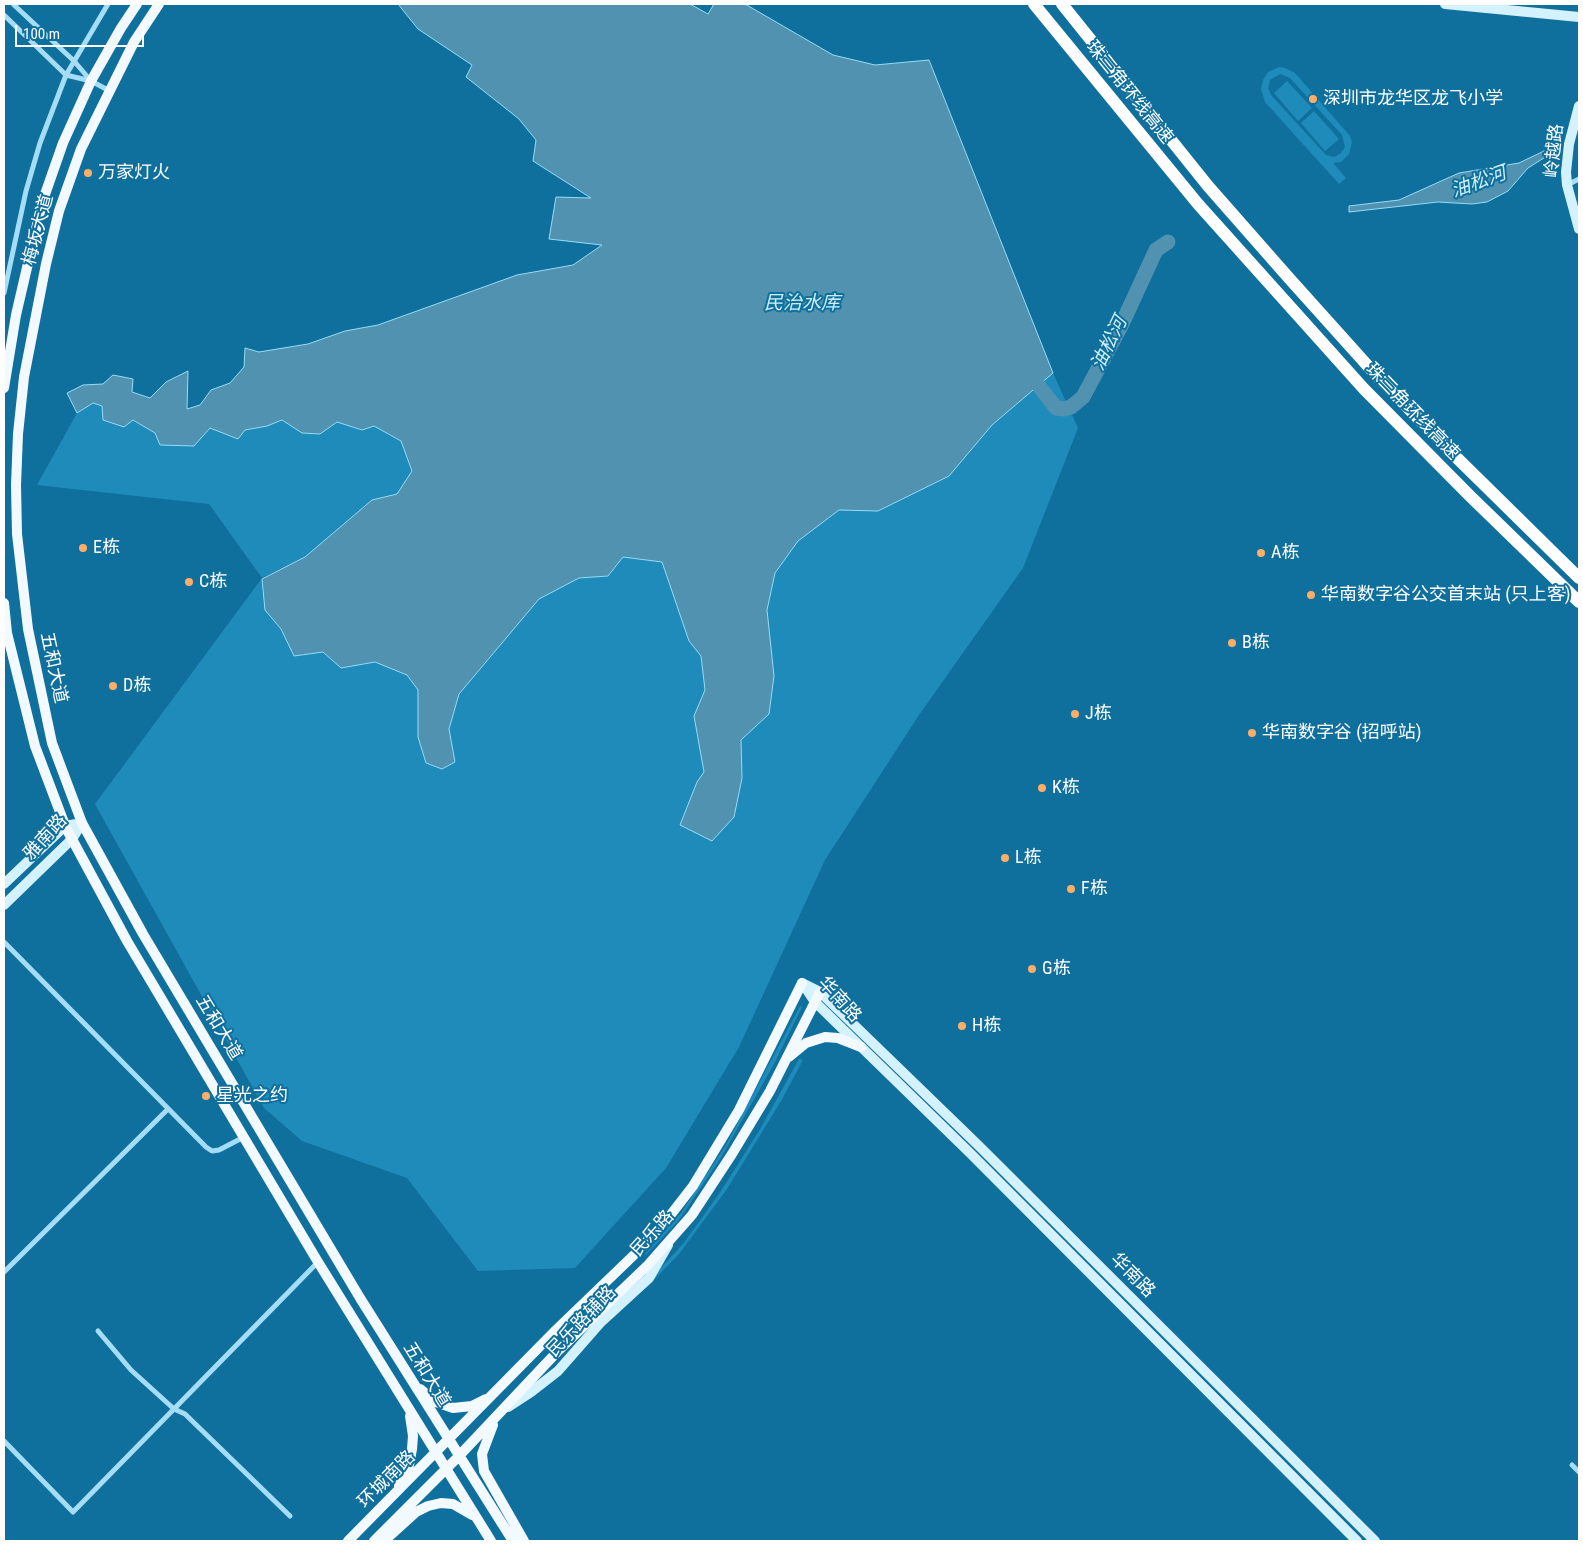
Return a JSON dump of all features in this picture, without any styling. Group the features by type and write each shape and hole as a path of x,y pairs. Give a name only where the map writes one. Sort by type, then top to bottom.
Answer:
{"highway":[{"name":"珠三角环线高速","path":"1034,4 1198,204 1364,388 1470,496 1579,602"},
{"name":"珠三角环线高速","path":"1062,4 1217,197 1376,375 1579,578"}],"main road":[{"name":"梅坂大道","path":"4,388 16,315 42,203 63,143 91,81 137,4"},
{"name":"梅坂大道","path":"16,485 18,434 24,377 46,264 59,212 81,148 108,90 134,42 159,4"},
{"path":"1445,4 1579,17"},
{"name":"岭越路","path":"1579,106 1568,144 1567,185 1579,229"},
{"name":"五和大道","path":"16,485 22,582 39,686 52,743 82,823 142,934 448,1441 513,1541"},
{"name":"五和大道","path":"4,603 7,633 24,710 34,746 65,826 127,941 318,1262 491,1541"},
{"name":"雅南路","path":"4,884 65,826 82,823"},
{"name":"雅南路","path":"4,905 72,839 82,823"},
{"name":"华南路","path":"802,983 820,992 978,1145 1375,1541"},
{"name":"华南路","path":"802,983 815,1002 1357,1541"},
{"name":"民乐路","path":"448,1441 644,1245 693,1186 760,1070 802,983"},
{"name":"民乐路","path":"458,1457 556,1352 648,1266 671,1239 714,1183 770,1091 820,992"},
{"path":"784,1063 800,1047 819,1038 838,1038 861,1047"},
{"path":"409,1377 436,1402 453,1408 472,1406 495,1394"},
{"path":"392,1498 405,1473 412,1449 412,1422 406,1406"},
{"path":"501,1412 484,1445 482,1463 487,1478 524,1541"},
{"name":"环城南路","path":"348,1541 448,1441"},
{"name":"环城南路","path":"374,1541 458,1457"},
{"path":"384,1541 416,1512 428,1506 453,1504 477,1520"}],"street":[{"path":"13,4 74,61 91,81"},
{"path":"4,293 26,191 40,143 66,75 108,4"},
{"path":"4,15 66,75 91,81 108,90"},
{"path":"1567,185 1579,179"},
{"path":"4,942 208,1149 219,1150 244,1137"},
{"path":"4,1272 168,1109"},
{"path":"4,1442 73,1512 318,1262"},
{"path":"98,1331 131,1370 174,1409 185,1414 290,1516"},
{"path":"1579,1467 1572,1465 1579,1472"}],"shaded area":[{"path":"1279,67 1295,73 1350,136 1352,142 1349,154 1341,162 1333,163 1346,178 1339,184 1265,102 1261,89 1263,80 1268,72","holes":["1280,74 1290,78 1342,135 1345,147 1341,153 1334,157 1326,155 1271,95 1268,88 1270,80"]},
{"path":"1287,81 1312,108 1298,121 1274,93"},
{"path":"1314,111 1339,139 1325,151 1301,123"},
{"path":"1053,373 1078,428 1023,568 919,715 825,860 739,1047 666,1168 575,1268 478,1271 407,1178 302,1141 264,1108 95,804 262,578 265,609 281,629 294,656 323,652 341,668 375,662 407,675 418,690 418,737 426,763 442,769 455,762 449,729 459,694 539,599 579,578 608,576 623,557 662,562 689,641 701,656 705,690 694,716 704,772 697,783 680,825 742,778 741,740 769,714 774,676 767,610 775,573 798,541 839,510 878,511 949,476 992,425"},
{"path":"93,403 133,420 155,433 194,446 210,428 245,430 267,426 282,420 302,433 320,434 337,422 362,430 374,426 401,441 412,471 397,494 372,500 305,557 262,578 209,504 37,485 77,413"},
{"path":"800,1006 802,1007 774,1064 722,1156 679,1220 646,1255 681,1213 726,1145"},
{"path":"799,1059 803,1060 781,1101 727,1189 679,1254 646,1288 644,1286 683,1244 719,1194 759,1131"}],"water":[{"name":"民治水库","path":"398,4 690,4 708,14 714,4 745,4 833,55 875,65 929,60 1053,373 992,425 949,476 878,511 839,510 798,541 775,573 767,610 774,676 769,714 741,740 742,778 734,817 712,841 680,825 697,782 704,772 694,716 705,690 701,656 689,641 662,562 623,557 608,576 579,578 539,599 459,694 449,729 455,762 442,769 426,763 418,737 418,690 407,675 375,662 341,668 323,652 294,656 281,629 265,610 262,579 305,557 372,500 397,494 412,471 401,441 374,426 362,430 337,422 320,434 302,433 282,420 267,426 245,430 238,439 210,428 194,446 160,445 155,433 133,420 124,427 103,420 102,406 93,403 77,413 67,393 83,385 103,384 113,375 133,379 132,392 150,398 166,382 188,371 187,409 200,405 211,390 230,383 244,367 245,348 259,352 308,344 345,331 378,325 517,275 573,265 602,245 549,239 556,197 591,198 533,161 536,140 519,119 466,77 472,65 418,29"},
{"path":"1544,151 1547,156 1528,168 1508,191 1487,202 1472,204 1438,202 1349,212 1349,206 1399,200 1459,173 1519,163"}],"waterway":[{"name":"油松河","path":"1039,386 1056,408 1064,409 1071,407 1083,397 1121,326 1156,250 1168,242"}],"place":[{"name":"深圳市龙华区龙飞小学","path":"1313,99"},
{"name":"万家灯火","path":"88,173"},
{"name":"E栋","path":"83,548"},
{"name":"A栋","path":"1261,553"},
{"name":"C栋","path":"189,582"},
{"name":"华南数字谷公交首末站 (只上客)","path":"1311,595"},
{"name":"B栋","path":"1232,643"},
{"name":"D栋","path":"113,686"},
{"name":"J栋","path":"1075,714"},
{"name":"华南数字谷 (招呼站)","path":"1252,733"},
{"name":"K栋","path":"1042,788"},
{"name":"L栋","path":"1005,858"},
{"name":"F栋","path":"1071,889"},
{"name":"G栋","path":"1032,969"},
{"name":"H栋","path":"962,1026"},
{"name":"星光之约","path":"206,1096"}]}
